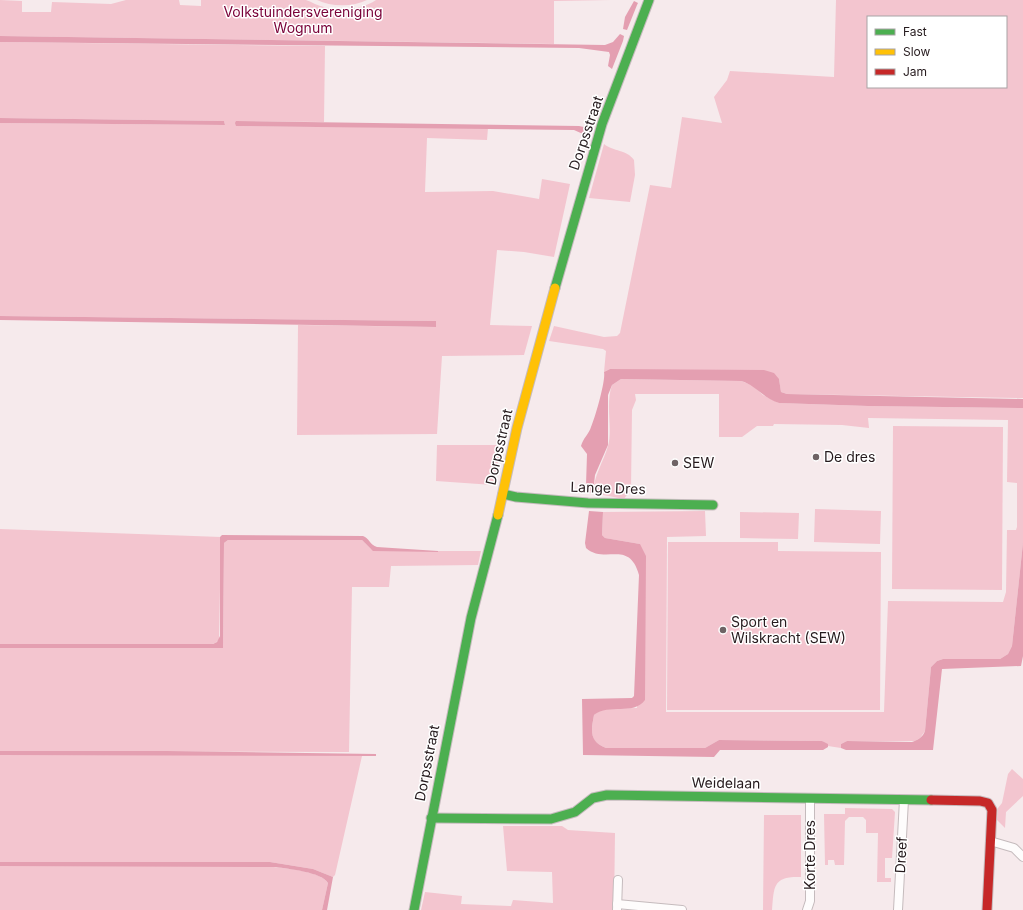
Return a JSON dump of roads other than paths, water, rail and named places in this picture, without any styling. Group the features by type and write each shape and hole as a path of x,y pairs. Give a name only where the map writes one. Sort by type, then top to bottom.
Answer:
{"street":[{"name":"Dorpsstraat","path":"414,910 471,618 503,494 519,421 560,268 568,247 580,193 596,141 649,0"},
{"name":"Lange Dres","path":"503,494 516,497 588,503 713,505"},
{"name":"Weidelaan","path":"431,818 551,819 575,812 592,798 607,795 980,801 988,803 992,810 990,841"},
{"name":"Korte Dres","path":"807,910 810,900 810,799"},
{"name":"Dreef","path":"898,910 904,800"},
{"path":"987,910 990,841 1014,848 1023,857"},
{"path":"618,880 617,907 682,910"}],"place":[{"name":"De dres","path":"816,457"},
{"name":"SEW","path":"675,463"},
{"name":"Sport en Wilskracht (SEW)","path":"723,630"}],"park label":[{"name":"Volkstuindersvereniging Wognum","path":"303,20"}]}
